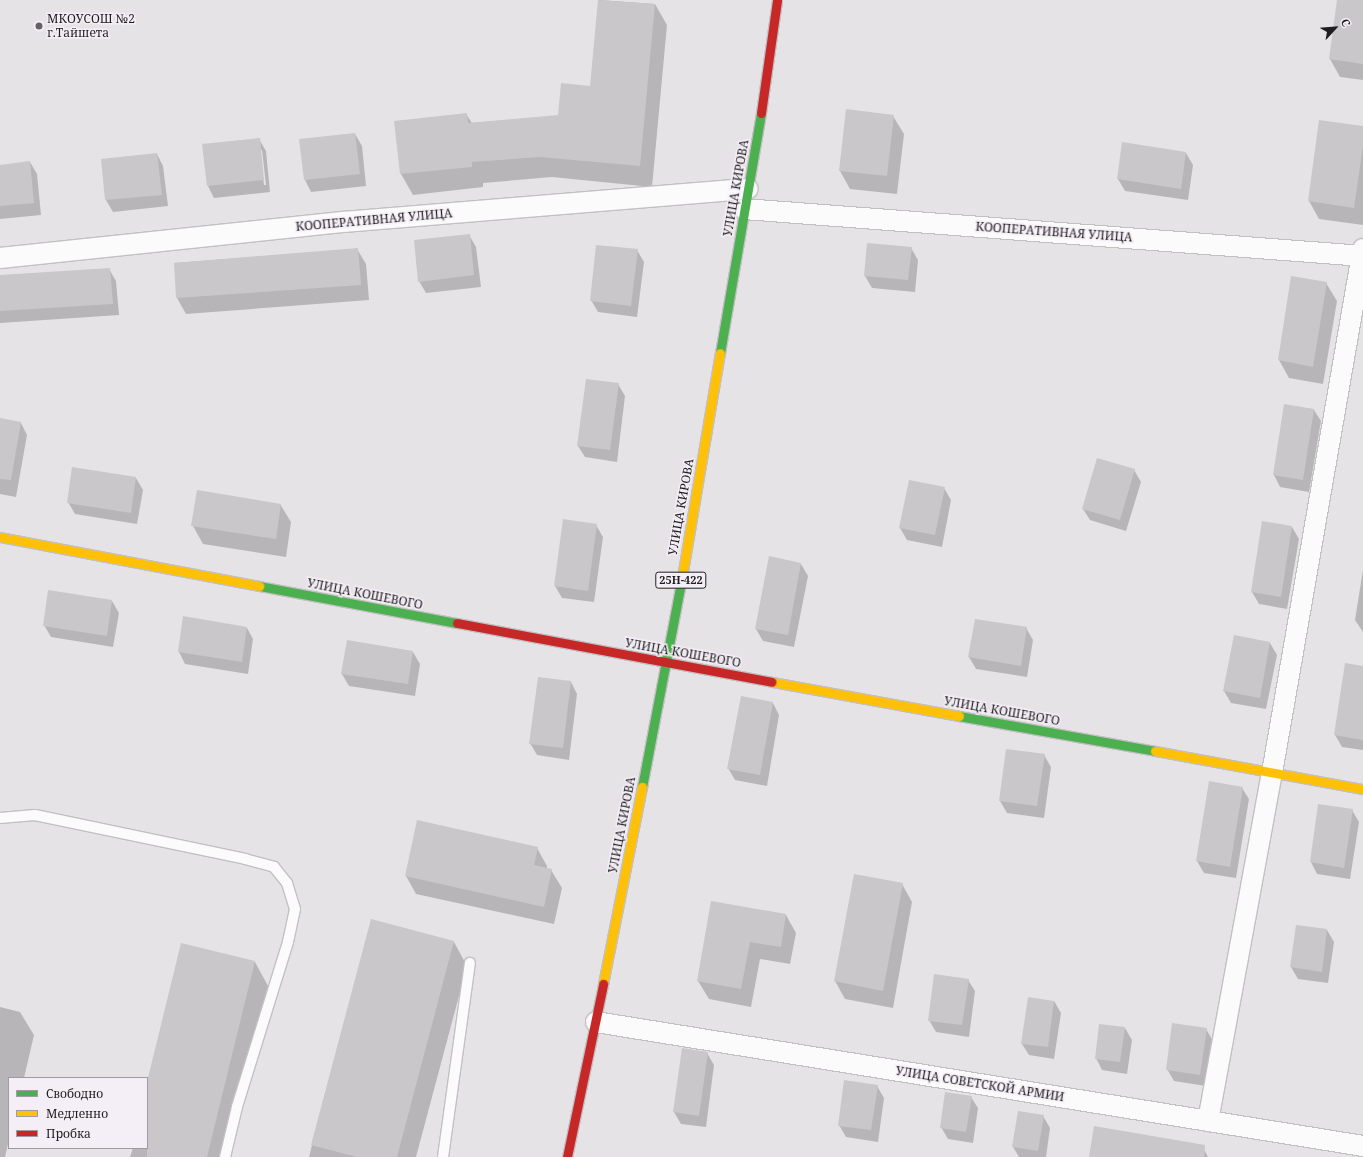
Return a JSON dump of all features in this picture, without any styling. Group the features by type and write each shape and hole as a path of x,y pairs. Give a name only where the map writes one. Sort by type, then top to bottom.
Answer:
{"street":[{"name":"УЛИЦА КИРОВА","path":"567,1157 596,1022 666,662 748,189 777,0"},
{"name":"КООПЕРАТИВНАЯ УЛИЦА","path":"0,258 344,222 748,189"},
{"name":"КООПЕРАТИВНАЯ УЛИЦА","path":"744,209 1363,253"},
{"path":"1208,1121 1272,773 1363,253"},
{"name":"УЛИЦА КОШЕВОГО","path":"0,537 666,662 1363,789"},
{"name":"УЛИЦА СОВЕТСКОЙ АРМИИ","path":"596,1022 1363,1146"}],"lane":[{"path":"0,818 35,815 245,859 274,867 287,883 295,909 288,942 237,1107 225,1157"},
{"path":"443,1157 470,963"}],"building":[{"path":"598,0 655,4 640,166 540,157 472,162 472,167 400,174 394,121 467,113 468,123 558,115 561,83 590,86"},
{"path":"1337,0 1363,0 1363,64 1329,59"},
{"path":"846,109 894,115 887,176 839,171"},
{"path":"1319,120 1363,126 1363,146 1354,208 1308,201"},
{"path":"355,133 360,174 304,180 299,139"},
{"path":"260,138 264,180 207,186 202,144"},
{"path":"1122,142 1186,152 1181,189 1117,179"},
{"path":"157,153 162,195 105,200 101,159"},
{"path":"30,161 34,203 0,206 0,165"},
{"path":"470,234 474,275 418,282 414,240"},
{"path":"867,243 912,247 908,280 864,276"},
{"path":"596,245 638,249 631,306 590,301"},
{"path":"358,248 361,285 176,298 174,263"},
{"path":"110,268 113,304 0,311 0,275"},
{"path":"1291,276 1327,282 1313,367 1278,360"},
{"path":"586,379 619,383 610,450 577,446"},
{"path":"1284,404 1314,409 1303,480 1273,475"},
{"path":"0,418 21,422 11,480 0,479"},
{"path":"1097,458 1135,469 1120,520 1082,509"},
{"path":"72,467 136,477 131,513 67,503"},
{"path":"909,480 945,487 935,535 899,528"},
{"path":"197,490 281,504 276,539 191,526"},
{"path":"563,519 597,524 588,591 554,586"},
{"path":"1262,521 1292,526 1281,597 1251,592"},
{"path":"769,556 801,563 788,635 755,629"},
{"path":"48,590 112,600 107,636 43,626"},
{"path":"183,616 247,627 242,662 178,652"},
{"path":"975,619 1027,627 1021,666 968,657"},
{"path":"1234,635 1270,642 1260,698 1223,691"},
{"path":"347,640 413,651 408,684 341,674"},
{"path":"1345,663 1363,666 1363,740 1334,735"},
{"path":"538,677 571,681 563,748 529,744"},
{"path":"741,696 773,702 760,775 727,769"},
{"path":"1006,749 1045,754 1037,806 999,801"},
{"path":"1209,781 1243,787 1230,867 1196,861"},
{"path":"1318,804 1353,809 1344,868 1310,862"},
{"path":"417,820 538,847 534,865 552,869 544,907 405,876"},
{"path":"854,874 903,883 883,991 834,981"},
{"path":"711,901 786,914 781,947 750,942 741,989 697,981"},
{"path":"371,919 454,941 397,1157 357,1157 311,1145"},
{"path":"1296,925 1327,929 1322,972 1290,967"},
{"path":"181,943 255,961 207,1157 147,1157 148,1078"},
{"path":"934,974 969,979 962,1025 928,1021"},
{"path":"1028,997 1054,1001 1048,1047 1021,1044"},
{"path":"1172,1023 1207,1028 1200,1075 1166,1070"},
{"path":"1099,1024 1125,1027 1120,1062 1095,1059"},
{"path":"682,1048 708,1052 699,1116 673,1112"},
{"path":"844,1080 878,1085 871,1130 838,1126"},
{"path":"945,1092 972,1096 966,1132 940,1128"},
{"path":"1018,1111 1044,1115 1038,1151 1012,1147"},
{"path":"1094,1126 1205,1145 1204,1157 1089,1157"}],"traffic: fast":[{"path":"720,353 761,113"},
{"path":"642,787 681,583"},
{"path":"259,586 457,623"},
{"path":"959,716 1155,751"}],"traffic: slow":[{"path":"681,583 720,353"},
{"path":"0,537 259,586"},
{"path":"772,682 959,716"},
{"path":"1155,751 1363,789"},
{"path":"603,984 642,787"}],"traffic: jam":[{"path":"761,113 777,0"},
{"path":"457,623 772,682"},
{"path":"567,1157 603,984"}],"place":[{"name":"МКОУСОШ №2 г.Тайшета","path":"39,26"}]}
